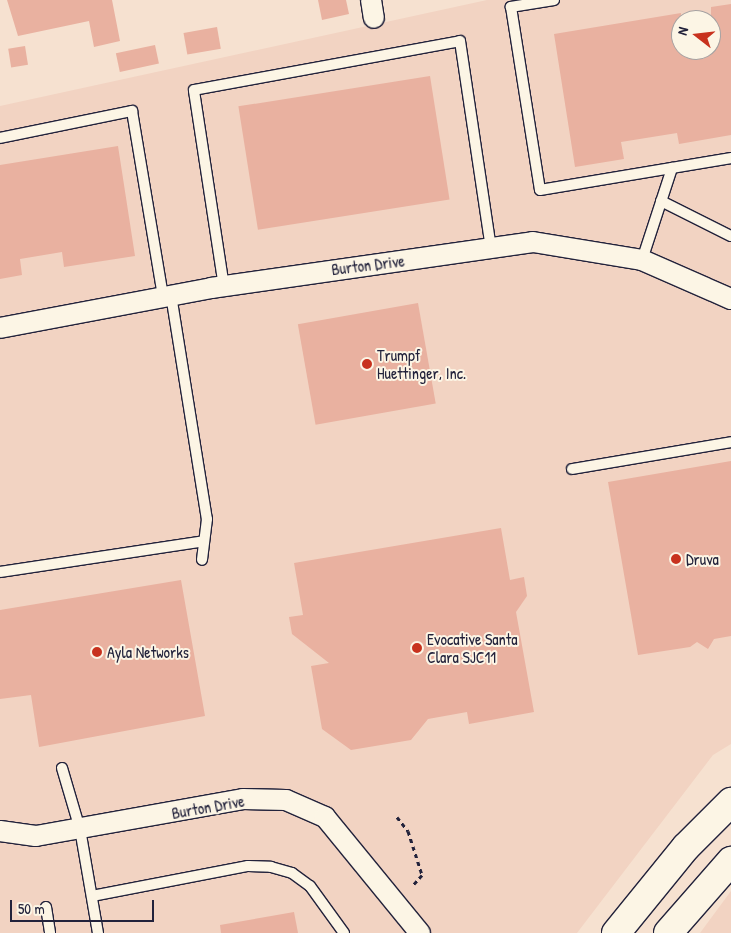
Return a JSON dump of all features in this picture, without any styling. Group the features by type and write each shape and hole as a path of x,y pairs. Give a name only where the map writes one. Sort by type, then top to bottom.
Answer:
{"main road":[{"path":"616,933 686,847 731,802"},
{"path":"668,933 731,862"}],"street":[{"name":"Burton Drive","path":"0,328 167,295 491,250 533,242 642,260 731,299"},
{"name":"Burton Drive","path":"0,831 36,836 243,799 286,800 325,817 420,933"}],"lane":[{"path":"554,0 511,7 540,190 731,158"},
{"path":"224,286 194,90 460,41 491,250"},
{"path":"0,138 132,112 207,519 202,560"},
{"path":"642,260 672,168"},
{"path":"661,201 731,236"},
{"path":"572,469 731,442"},
{"path":"0,572 204,542"},
{"path":"62,768 80,829 98,933"},
{"path":"92,896 248,866 271,867 292,873 310,886 344,933"},
{"path":"46,906 50,933"}],"path":[{"path":"397,818 408,831 422,875 413,885"}],"shaded area":[{"path":"487,0 731,0 731,744 713,755 577,933 0,933 0,106"},
{"path":"731,891 731,933 700,933"}],"building":[{"path":"7,0 112,0 120,41 94,47 89,21 18,36"},
{"path":"318,0 346,0 349,14 322,20"},
{"path":"731,4 731,135 679,144 677,133 621,142 624,159 575,167 554,34 671,15 671,60 721,60 721,10 711,10 711,7"},
{"path":"217,27 221,49 187,55 184,33"},
{"path":"155,45 159,64 120,72 116,53"},
{"path":"25,46 28,65 11,67 8,49"},
{"path":"430,76 450,199 258,230 238,106"},
{"path":"118,146 135,256 64,267 62,252 20,259 22,275 0,279 0,165"},
{"name":"Trumpf Huettinger, Inc.","path":"418,303 436,403 316,425 298,324"},
{"name":"Druva","path":"731,461 731,636 714,639 708,649 697,642 690,647 638,655 608,482"},
{"name":"Evocative Santa Clara SJC11","path":"501,528 510,580 524,577 527,596 516,612 534,712 469,724 467,712 428,719 411,740 351,750 322,729 311,666 329,663 292,634 289,617 303,615 294,563"},
{"name":"Ayla Networks","path":"181,580 205,716 39,747 31,695 0,699 0,610"},
{"path":"294,912 298,933 221,933 220,925"}],"place":[{"name":"Trumpf Huettinger, Inc.","path":"367,364"},
{"name":"Druva","path":"676,559"},
{"name":"Evocative Santa Clara SJC11","path":"417,648"},
{"name":"Ayla Networks","path":"97,652"}]}
